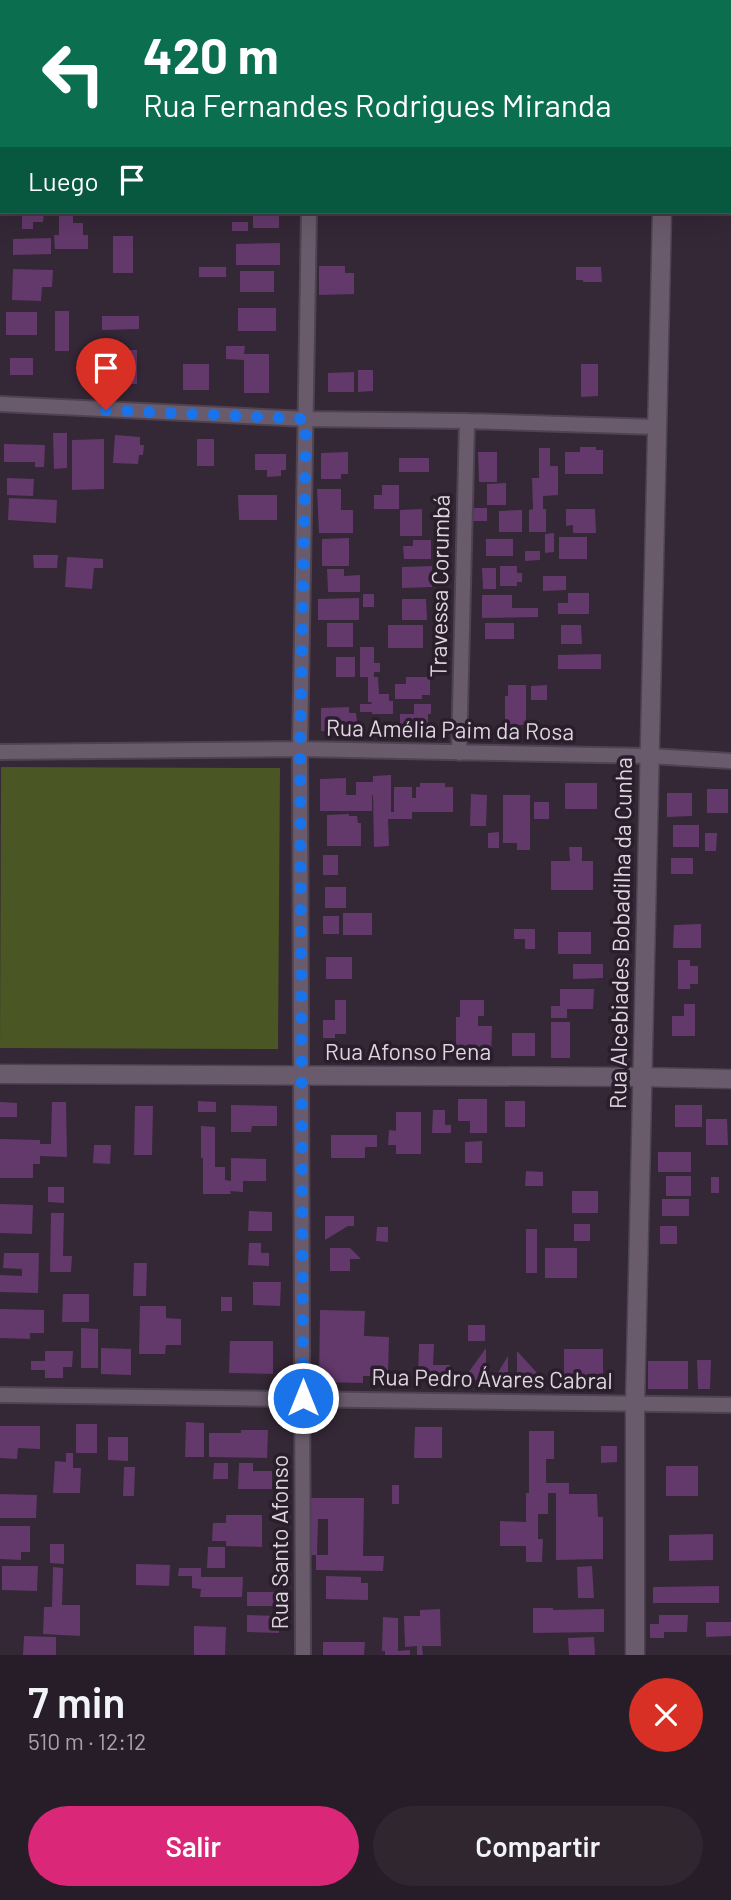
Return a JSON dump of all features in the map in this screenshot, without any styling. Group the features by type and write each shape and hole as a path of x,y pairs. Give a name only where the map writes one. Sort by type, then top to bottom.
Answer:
{"street":[{"name":"Rua Santo Afonso","path":"303,1655 300,750 309,214"},
{"name":"Rua Alcebiades Bobadilha da Cunha","path":"635,1655 635,1405 662,214"},
{"path":"0,404 306,419 656,427"},
{"name":"Travessa Corumbá","path":"459,753 467,421"},
{"name":"Rua Amélia Paim da Rosa","path":"0,752 300,750 650,756 731,761"},
{"name":"Rua Afonso Pena","path":"0,1074 731,1079"},
{"name":"Rua Pedro Ávares Cabral","path":"0,1395 731,1405"}],"green space":[{"path":"1,767 280,768 278,1049 0,1048"}],"building":[{"path":"22,214 44,214 43,222 33,222 33,229 22,229"},
{"path":"59,214 73,214 73,223 83,223 83,235 88,235 88,249 55,249 54,235 59,235"},
{"path":"253,214 279,214 279,228 253,228"},
{"path":"232,222 248,222 248,231 232,231"},
{"path":"113,236 133,236 133,273 113,273"},
{"path":"51,238 51,254 13,255 13,239"},
{"path":"280,243 280,265 236,265 236,244"},
{"path":"319,266 345,266 345,273 354,273 354,294 319,295"},
{"path":"199,267 226,267 226,277 199,277"},
{"path":"576,267 601,267 602,282 576,280"},
{"path":"13,269 53,270 52,287 42,287 41,301 12,300"},
{"path":"240,271 274,271 274,292 240,292"},
{"path":"238,308 276,308 276,331 238,331"},
{"path":"55,311 69,311 69,351 55,351"},
{"path":"6,312 37,312 37,335 6,335"},
{"path":"102,316 139,316 139,329 102,330"},
{"path":"226,346 245,346 244,354 269,354 269,393 244,393 244,360 226,359"},
{"path":"86,348 93,348 94,374 80,374 80,358 87,357"},
{"path":"108,350 137,350 137,384 108,384"},
{"path":"10,358 33,358 33,375 10,375"},
{"path":"183,364 209,364 209,390 183,390"},
{"path":"581,364 598,364 598,396 581,397"},
{"path":"358,370 373,370 373,391 358,392"},
{"path":"354,372 354,392 328,392 328,373"},
{"path":"53,433 67,433 67,468 54,469"},
{"path":"115,435 140,437 140,445 144,445 138,464 113,463"},
{"path":"104,439 104,489 72,490 72,440"},
{"path":"197,439 214,439 214,466 197,466"},
{"path":"4,444 45,445 44,467 35,467 35,462 4,462"},
{"path":"580,447 603,450 603,474 565,474 565,452 580,452"},
{"path":"539,448 550,448 550,466 558,466 558,495 543,496 546,532 529,532 529,510 533,509 532,478 539,478"},
{"path":"348,452 348,474 341,474 341,479 321,479 321,453"},
{"path":"478,452 497,452 497,482 479,482"},
{"path":"255,454 286,454 286,470 281,470 281,476 267,477 267,470 255,470"},
{"path":"399,458 429,458 429,472 399,472"},
{"path":"7,478 34,479 33,496 7,495"},
{"path":"506,483 506,505 487,505 487,484"},
{"path":"382,485 399,485 399,509 374,509 374,495 382,495"},
{"path":"317,489 341,489 341,510 353,510 353,533 319,533"},
{"path":"238,495 277,495 277,520 239,520"},
{"path":"9,498 57,500 56,523 8,520"},
{"path":"474,508 487,508 487,521 473,521"},
{"path":"422,509 422,536 400,536 400,510"},
{"path":"566,509 595,509 596,533 573,533 573,525 566,526"},
{"path":"522,510 522,532 499,532 499,511"},
{"path":"554,533 554,552 545,553 545,534"},
{"path":"559,537 587,537 587,559 559,559"},
{"path":"349,538 349,566 322,566 322,539"},
{"path":"486,539 513,539 513,556 486,556"},
{"path":"413,540 431,540 431,559 404,559 403,546 413,546"},
{"path":"525,551 540,551 540,560 525,561"},
{"path":"33,555 58,555 57,568 34,568"},
{"path":"67,557 103,559 103,568 94,568 92,589 65,587"},
{"path":"432,566 432,587 402,588 402,567"},
{"path":"500,566 517,566 517,573 522,573 522,582 517,582 517,586 500,586"},
{"path":"482,568 496,568 496,589 483,589"},
{"path":"327,569 344,569 344,576 360,575 360,592 328,592"},
{"path":"543,576 566,576 566,590 543,591"},
{"path":"568,593 589,593 589,614 558,614 558,603 568,603"},
{"path":"363,594 374,594 374,607 363,607"},
{"path":"482,595 512,595 512,608 538,608 538,617 482,618"},
{"path":"359,598 359,620 318,620 318,599"},
{"path":"402,599 426,599 427,620 402,620"},
{"path":"327,623 353,623 353,647 327,647"},
{"path":"485,623 514,623 514,639 485,639"},
{"path":"388,625 423,625 423,648 388,648"},
{"path":"561,625 581,625 582,644 561,644"},
{"path":"360,647 374,647 374,663 380,663 380,672 374,672 374,677 378,677 379,694 389,694 389,701 393,701 393,714 360,712 360,704 372,704 368,702 368,677 360,677"},
{"path":"601,654 601,669 558,669 558,655"},
{"path":"336,657 355,657 355,677 336,677"},
{"path":"406,677 430,677 430,695 422,695 422,699 395,699 395,684 406,684"},
{"path":"508,685 526,685 526,725 505,725 505,696 508,696"},
{"path":"547,685 547,700 531,700 531,686"},
{"path":"414,704 431,704 428,727 400,728 400,714 414,714"},
{"path":"349,707 349,713 356,713 358,731 321,731 321,708"},
{"path":"391,775 391,812 394,812 394,787 412,787 412,798 416,798 416,787 420,787 420,783 445,783 445,787 453,787 453,812 412,812 412,819 388,819 389,846 374,847 373,795 372,811 320,811 320,779 346,778 346,795 356,795 356,782 373,782 373,776"},
{"path":"565,783 597,783 597,809 565,809"},
{"path":"707,789 728,789 728,813 707,813"},
{"path":"667,793 692,793 692,816 667,817"},
{"path":"471,794 487,795 486,826 470,826"},
{"path":"503,795 530,795 530,850 517,850 517,843 503,843"},
{"path":"534,802 549,802 549,819 534,819"},
{"path":"327,815 357,816 358,823 361,823 361,846 327,846"},
{"path":"673,825 699,825 699,847 673,847"},
{"path":"499,832 499,848 488,848 488,833"},
{"path":"705,833 717,833 716,851 705,851"},
{"path":"569,847 582,847 582,861 593,861 593,890 551,890 551,861 570,861"},
{"path":"323,855 338,855 338,875 323,875"},
{"path":"671,858 693,858 693,874 671,874"},
{"path":"325,887 346,887 346,908 325,908"},
{"path":"343,913 372,913 372,935 343,935"},
{"path":"323,916 339,916 339,934 323,934"},
{"path":"701,924 701,948 673,948 674,925"},
{"path":"514,929 535,929 535,949 525,949 525,939 514,939"},
{"path":"558,932 591,932 591,954 558,954"},
{"path":"326,957 352,957 352,979 326,979"},
{"path":"678,960 690,960 690,966 698,966 698,984 690,984 690,989 678,989"},
{"path":"573,964 603,964 603,978 573,979"},
{"path":"560,989 594,989 593,1009 567,1009 567,1018 551,1018 551,1006 560,1006"},
{"path":"335,1000 346,1000 346,1034 323,1038 323,1020 335,1020"},
{"path":"460,1000 484,1000 484,1016 478,1016 478,1026 492,1026 491,1056 456,1056 456,1017 460,1017"},
{"path":"684,1004 695,1004 695,1036 672,1036 672,1016 684,1016"},
{"path":"551,1022 570,1022 570,1058 551,1058"},
{"path":"512,1033 535,1033 535,1056 512,1056"},
{"path":"458,1099 487,1099 487,1133 470,1133 470,1121 458,1121"},
{"path":"198,1101 216,1102 216,1112 198,1112"},
{"path":"505,1101 525,1101 525,1127 505,1127"},
{"path":"0,1102 17,1103 17,1117 0,1117"},
{"path":"52,1102 66,1102 67,1157 40,1156 40,1164 33,1164 33,1178 0,1178 0,1139 40,1140 40,1144 51,1144"},
{"path":"231,1105 277,1106 277,1126 252,1126 251,1132 231,1132"},
{"path":"675,1105 702,1105 702,1127 675,1127"},
{"path":"135,1106 153,1106 152,1155 134,1155"},
{"path":"433,1110 445,1110 445,1125 451,1125 451,1133 432,1133"},
{"path":"396,1112 421,1112 421,1154 396,1154 396,1145 388,1145 389,1130 396,1131"},
{"path":"706,1119 727,1119 728,1145 706,1145"},
{"path":"201,1126 215,1127 215,1167 225,1167 225,1180 231,1181 231,1158 266,1159 266,1181 243,1181 243,1192 203,1194"},
{"path":"331,1135 377,1135 377,1147 365,1147 365,1158 331,1158"},
{"path":"482,1141 482,1163 465,1163 465,1142"},
{"path":"94,1145 111,1145 110,1164 93,1163"},
{"path":"658,1152 691,1152 691,1172 658,1172"},
{"path":"526,1171 543,1172 543,1186 525,1186"},
{"path":"666,1176 691,1176 691,1196 666,1196"},
{"path":"711,1177 719,1177 719,1193 711,1193"},
{"path":"48,1187 64,1187 64,1203 48,1202"},
{"path":"572,1191 598,1191 598,1213 572,1213"},
{"path":"662,1199 689,1199 689,1216 662,1216"},
{"path":"0,1204 33,1205 32,1234 0,1233"},
{"path":"249,1211 272,1212 272,1231 248,1231"},
{"path":"51,1213 64,1213 63,1256 72,1256 71,1272 50,1272"},
{"path":"325,1216 354,1216 354,1226 348,1226 325,1240"},
{"path":"574,1224 590,1224 590,1241 574,1241"},
{"path":"660,1226 677,1226 677,1244 660,1244"},
{"path":"377,1227 388,1227 388,1242 376,1241"},
{"path":"526,1229 537,1229 537,1273 526,1273"},
{"path":"249,1243 261,1243 261,1253 269,1253 269,1266 248,1265"},
{"path":"330,1248 350,1248 361,1259 350,1259 350,1271 330,1271"},
{"path":"545,1248 577,1248 577,1278 545,1278"},
{"path":"4,1253 39,1253 38,1293 0,1292 0,1275 22,1276 22,1269 3,1268"},
{"path":"134,1263 147,1263 146,1296 133,1296"},
{"path":"253,1282 281,1282 280,1306 253,1305"},
{"path":"63,1294 89,1294 89,1322 62,1322"},
{"path":"221,1297 232,1297 232,1311 221,1311"},
{"path":"140,1306 166,1306 166,1318 181,1319 181,1345 166,1345 165,1354 139,1354"},
{"path":"0,1309 44,1310 44,1333 30,1333 30,1339 0,1338"},
{"path":"320,1310 365,1311 364,1336 389,1337 388,1376 363,1376 363,1383 319,1382"},
{"path":"468,1325 485,1325 485,1341 468,1341"},
{"path":"81,1328 98,1329 98,1368 81,1368"},
{"path":"230,1341 273,1341 273,1374 229,1373"},
{"path":"419,1344 434,1344 433,1365 450,1365 450,1378 418,1377"},
{"path":"101,1348 131,1349 131,1375 101,1374"},
{"path":"486,1348 486,1380 463,1380"},
{"path":"564,1349 603,1349 603,1385 564,1385"},
{"path":"45,1351 73,1351 72,1367 63,1367 63,1378 45,1378 45,1370 31,1370 31,1361 45,1361"},
{"path":"517,1351 539,1375 517,1375"},
{"path":"508,1356 508,1384 491,1384"},
{"path":"697,1360 711,1360 710,1389 698,1389"},
{"path":"648,1361 688,1361 688,1389 648,1389"},
{"path":"186,1422 204,1423 204,1457 185,1457"},
{"path":"76,1424 97,1424 97,1453 76,1453"},
{"path":"0,1426 40,1426 40,1449 18,1448 17,1459 0,1458"},
{"path":"415,1427 442,1427 442,1458 414,1458"},
{"path":"241,1430 268,1430 267,1458 209,1457 209,1433 241,1433"},
{"path":"529,1431 554,1431 554,1459 546,1459 546,1483 569,1483 569,1494 597,1494 598,1517 603,1517 603,1559 556,1560 556,1493 548,1493 548,1514 538,1514 538,1539 543,1539 542,1562 526,1562 526,1546 500,1546 500,1521 526,1522"},
{"path":"108,1437 128,1437 128,1461 108,1460"},
{"path":"601,1446 617,1446 617,1462 601,1463"},
{"path":"66,1453 73,1453 73,1468 81,1468 80,1493 53,1493 55,1461 66,1462"},
{"path":"214,1463 228,1463 228,1479 213,1479"},
{"path":"239,1463 253,1463 253,1471 272,1471 272,1489 238,1489"},
{"path":"666,1466 698,1466 698,1496 666,1496"},
{"path":"124,1467 135,1467 134,1496 123,1496"},
{"path":"392,1485 399,1485 399,1504 392,1504"},
{"path":"0,1494 37,1495 36,1518 0,1518"},
{"path":"309,1498 364,1498 363,1556 384,1556 383,1571 316,1570 316,1555 308,1555","holes":["318,1519 328,1519 328,1555 317,1555"]},
{"path":"226,1515 262,1515 262,1547 226,1546 226,1541 212,1541 213,1523 226,1523"},
{"path":"0,1526 30,1526 30,1552 21,1552 21,1560 0,1559"},
{"path":"713,1534 713,1560 669,1561 669,1535"},
{"path":"50,1544 64,1544 64,1564 50,1563"},
{"path":"208,1547 225,1547 225,1568 207,1568"},
{"path":"136,1564 170,1565 169,1586 136,1585"},
{"path":"2,1566 38,1566 37,1591 2,1590"},
{"path":"592,1566 594,1598 578,1598 577,1567"},
{"path":"53,1567 63,1568 62,1605 80,1605 80,1636 43,1634 44,1607 52,1607"},
{"path":"179,1568 201,1568 201,1577 243,1577 242,1597 200,1597 201,1589 192,1588 192,1576 178,1576"},
{"path":"326,1576 361,1577 361,1583 368,1583 368,1600 326,1599"},
{"path":"719,1586 719,1603 653,1603 653,1587"},
{"path":"247,1592 278,1592 277,1606 247,1606"},
{"path":"533,1608 604,1609 604,1632 533,1633"},
{"path":"440,1609 441,1646 422,1646 423,1655 417,1655 417,1646 405,1647 404,1616 420,1616 420,1610"},
{"path":"247,1615 279,1616 279,1633 247,1632"},
{"path":"659,1615 688,1615 687,1632 664,1632 664,1638 650,1638 650,1624 659,1624"},
{"path":"383,1617 398,1618 398,1651 410,1650 410,1655 385,1655 385,1651 382,1651"},
{"path":"706,1622 731,1622 731,1636 706,1637"},
{"path":"194,1626 226,1627 225,1655 194,1655"},
{"path":"24,1636 56,1637 56,1655 23,1655"},
{"path":"594,1637 595,1655 569,1655 568,1638"},
{"path":"323,1642 365,1642 364,1655 323,1655"}],"route":[{"path":"106,410 306,419 300,750 303,1398"}]}
